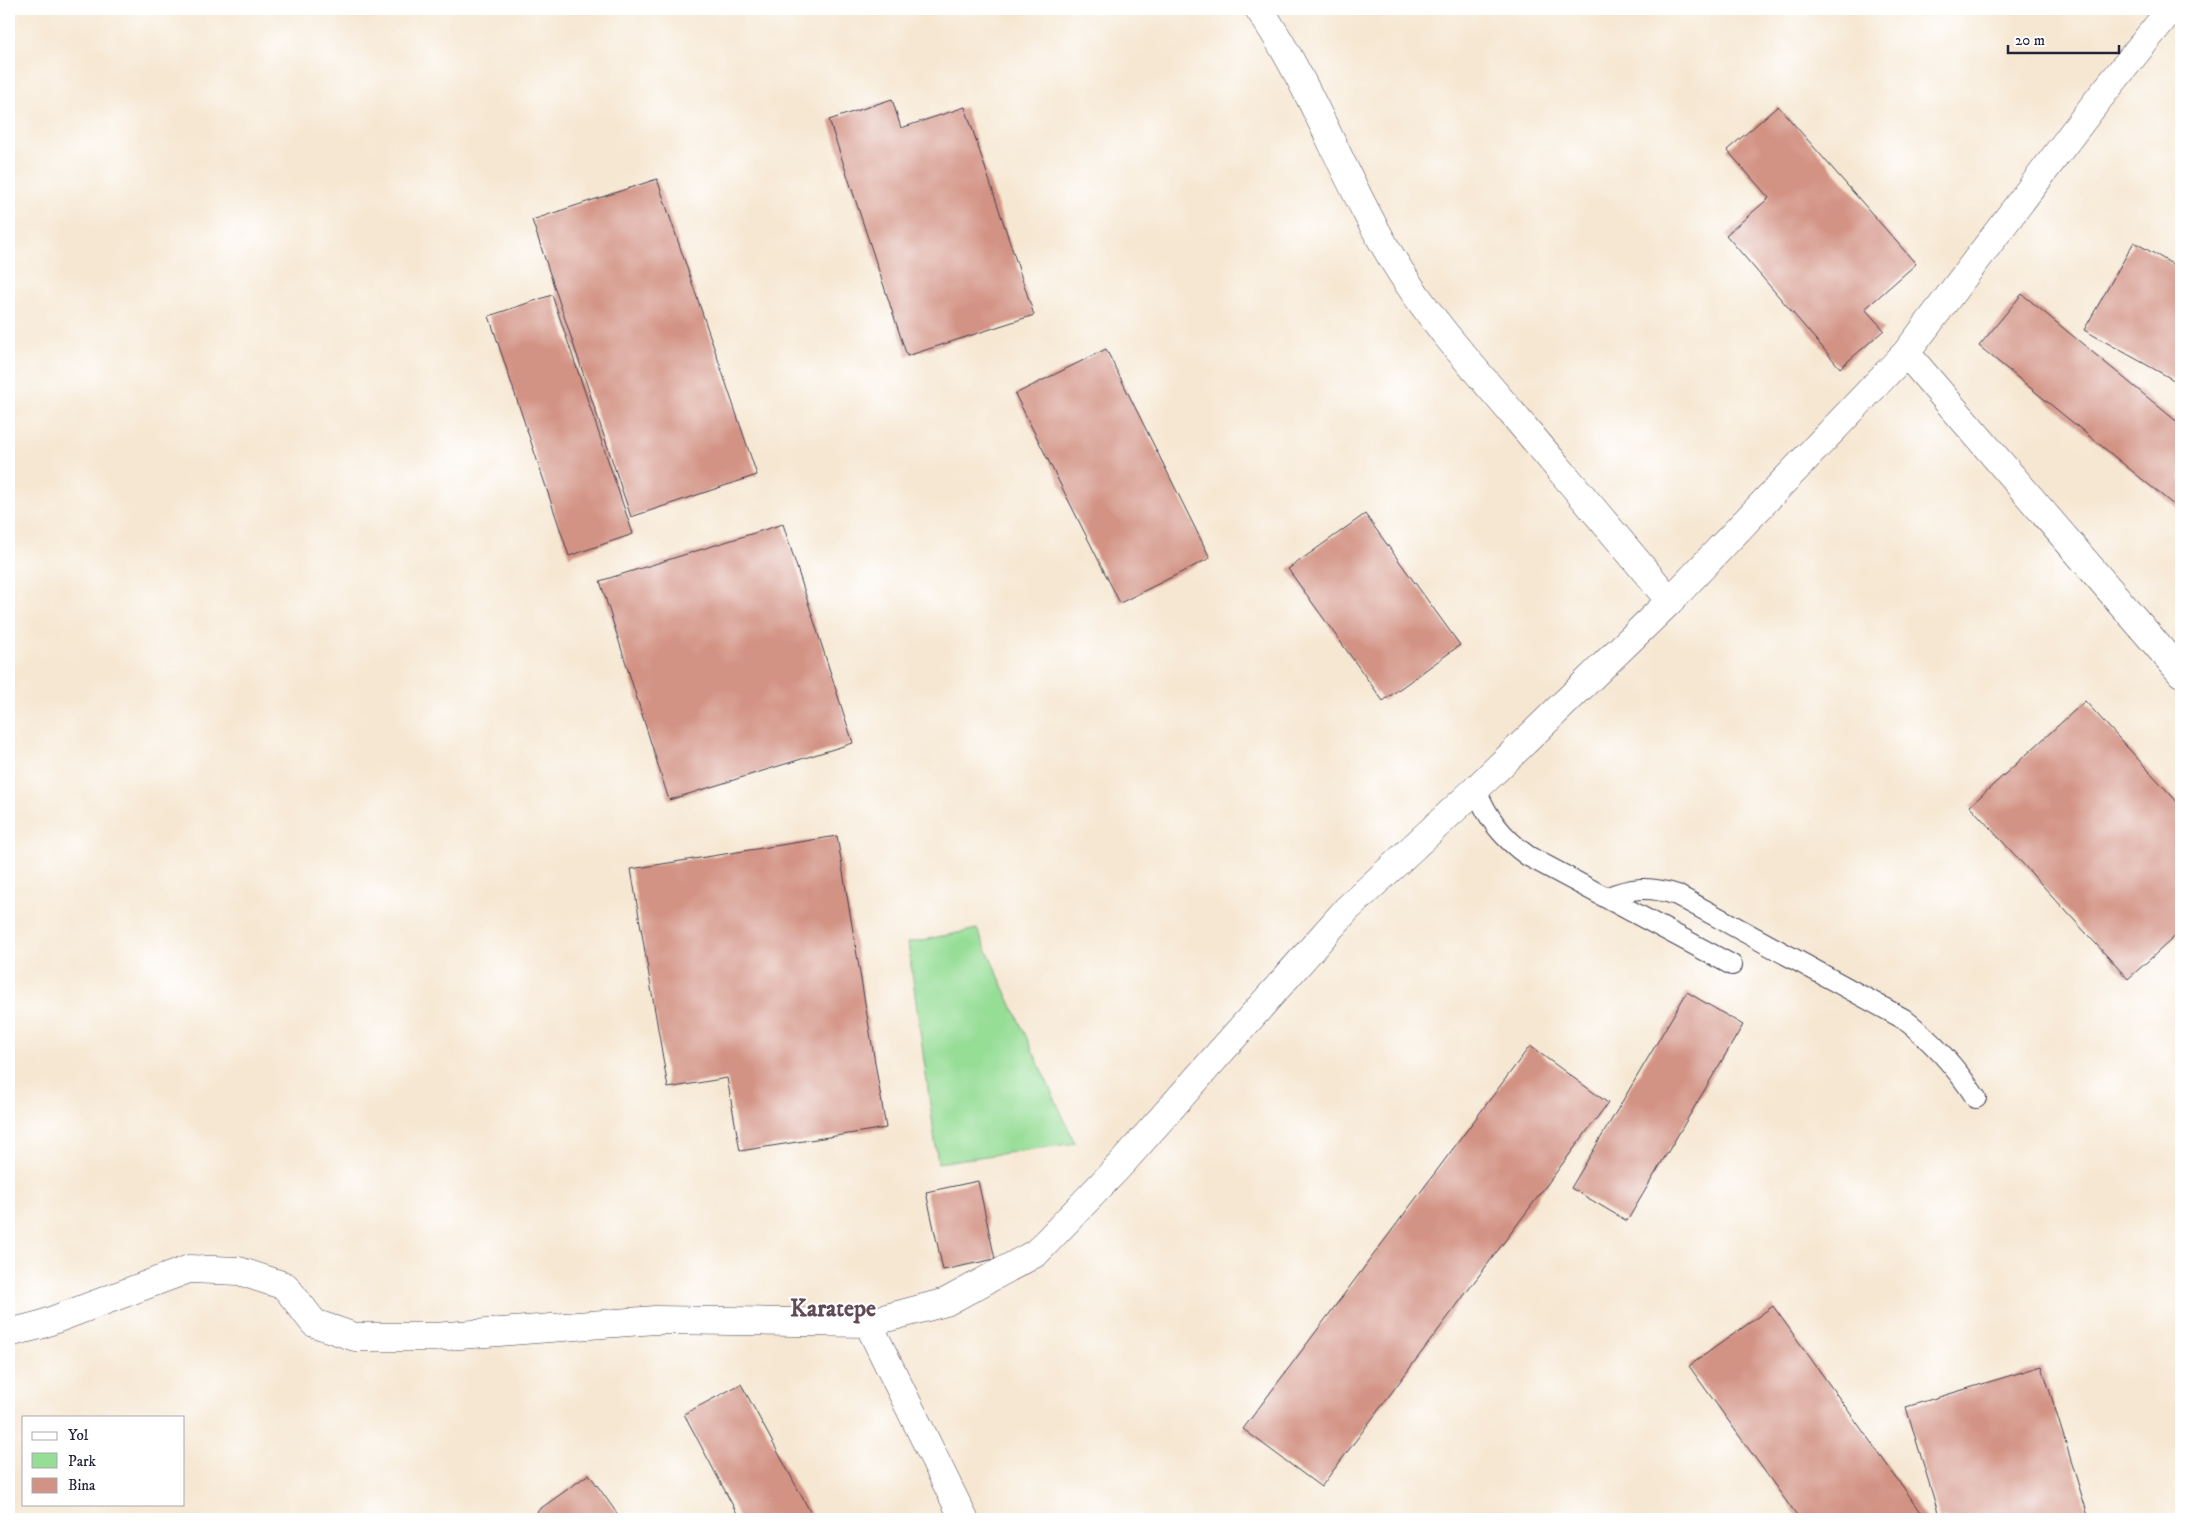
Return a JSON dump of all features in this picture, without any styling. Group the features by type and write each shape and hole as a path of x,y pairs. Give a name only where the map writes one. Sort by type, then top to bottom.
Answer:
{"street":[{"path":"1259,9 1278,36 1300,77 1364,210 1400,272 1451,341 1670,600"},
{"path":"9,1333 40,1326 189,1268 239,1271 285,1286 314,1323 355,1337 434,1337 655,1320 868,1323 946,1302 1036,1253 1123,1162 1347,908 1476,789 1670,600 1906,353 2097,101 2171,9"},
{"path":"1906,353 2181,673"},
{"path":"868,1323 964,1519"}],"lane":[{"path":"1476,789 1487,814 1510,843 1528,856 1732,965"},
{"path":"1606,898 1619,892 1648,887 1677,895 1904,1019 1950,1061 1976,1098"}],"green space":[{"path":"977,929 1075,1143 938,1163 908,943"}],"building":[{"path":"892,99 901,128 965,107 1034,315 907,356 829,120"},
{"path":"1778,106 1916,264 1865,309 1884,330 1840,368 1726,235 1769,198 1727,150"},
{"path":"657,179 757,475 631,517 532,220"},
{"path":"2134,242 2181,269 2181,384 2084,330"},
{"path":"2022,294 2181,425 2181,511 1979,346"},
{"path":"552,295 633,534 569,556 489,316"},
{"path":"1106,349 1210,558 1120,603 1015,394"},
{"path":"1365,514 1460,645 1383,701 1288,569"},
{"path":"783,524 853,743 669,800 600,581"},
{"path":"2085,701 2181,806 2181,931 2128,979 1970,806"},
{"path":"837,836 886,1128 740,1151 727,1078 668,1088 631,869"},
{"path":"1687,992 1743,1025 1627,1221 1571,1188"},
{"path":"1530,1046 1608,1103 1321,1487 1243,1429"},
{"path":"978,1181 995,1259 943,1270 926,1192"},
{"path":"1773,1306 1926,1519 1799,1519 1689,1366"},
{"path":"2042,1366 2089,1519 1940,1519 1906,1407"},
{"path":"741,1384 814,1519 740,1519 684,1414"},
{"path":"589,1474 621,1519 542,1519 537,1511"}],"district":[{"name":"Karatepe","path":"833,1309"}]}
